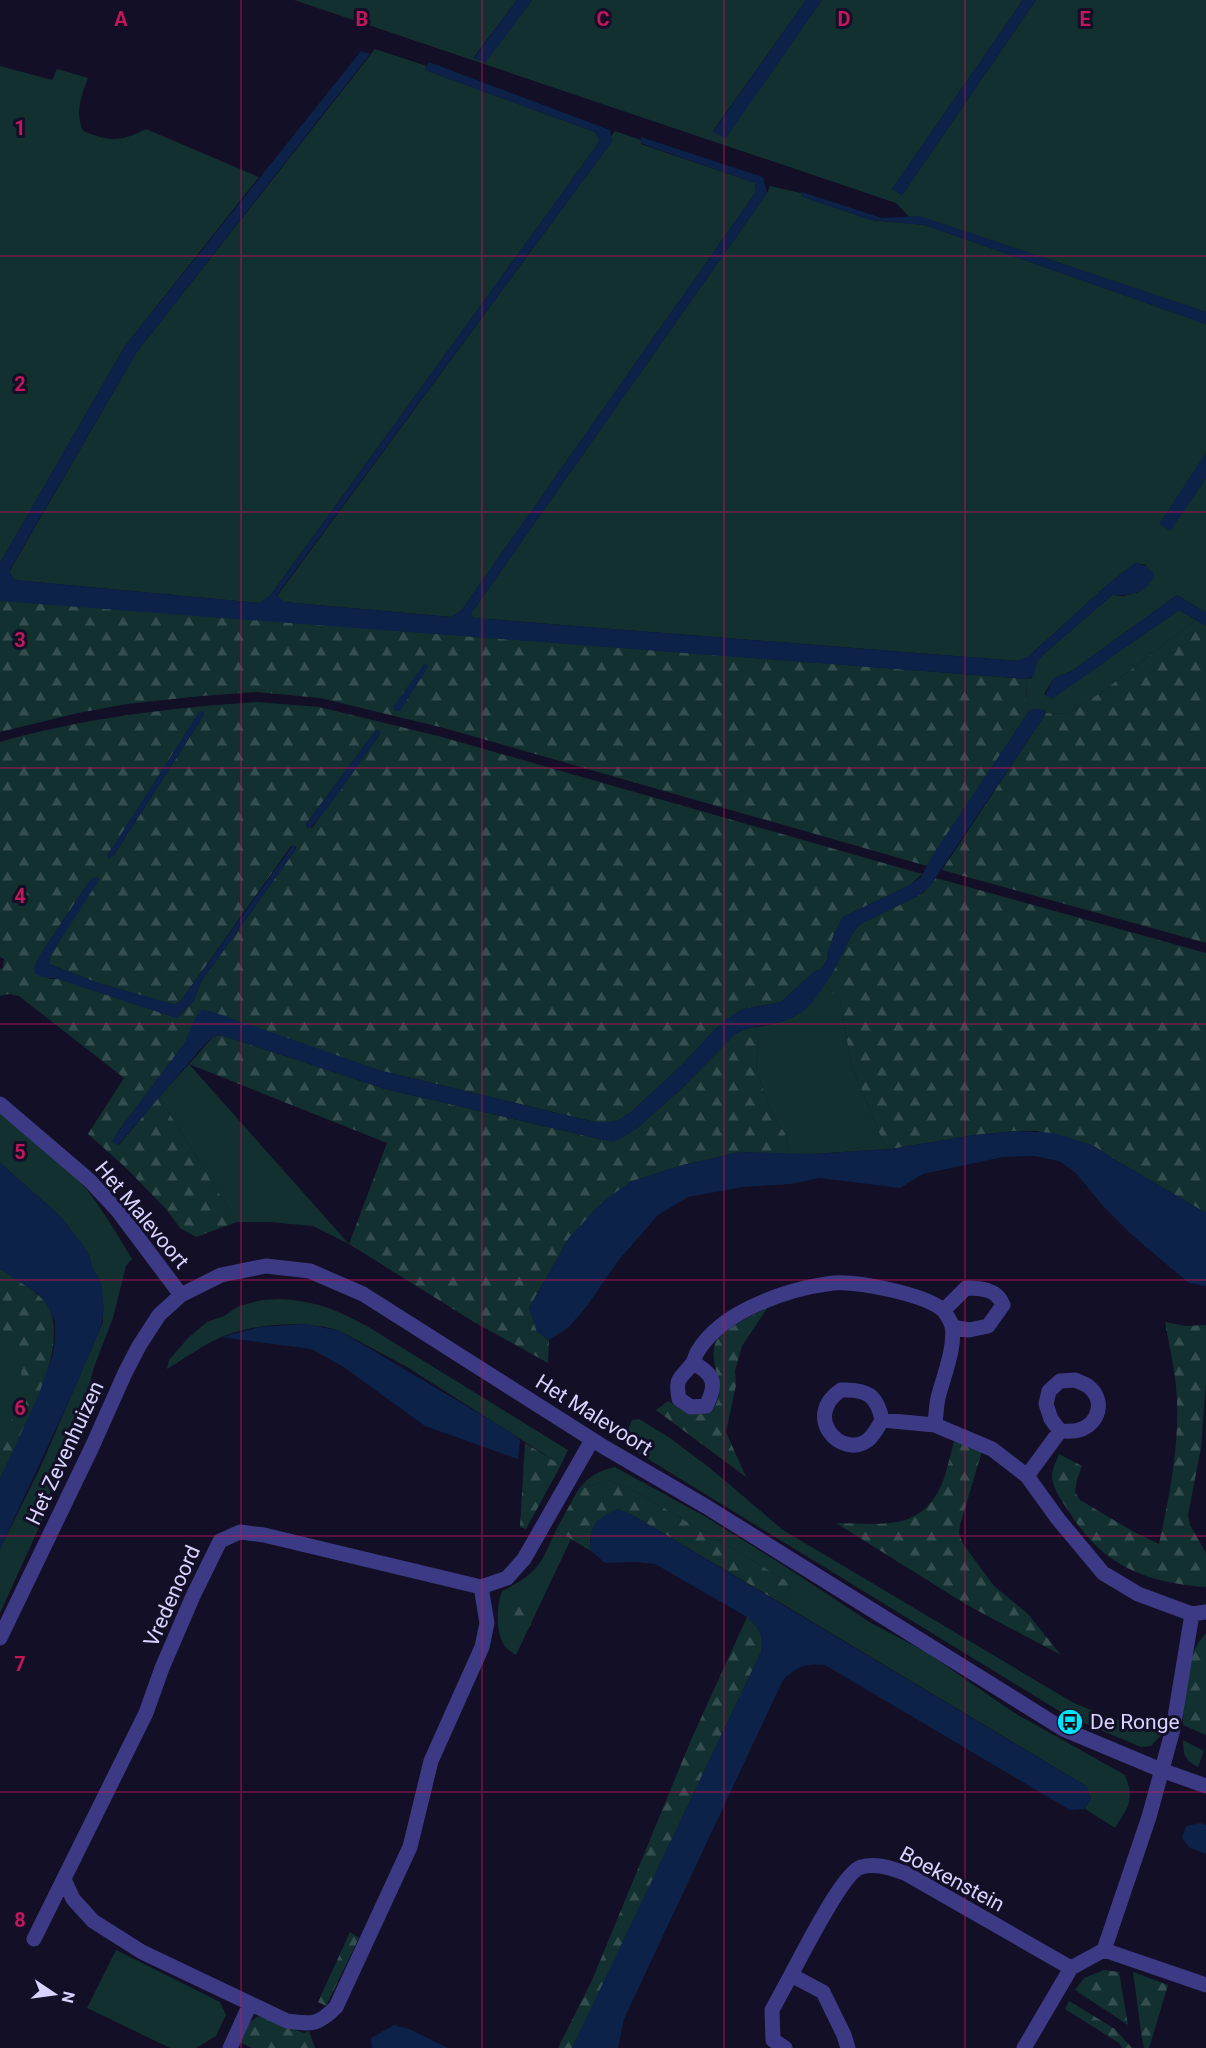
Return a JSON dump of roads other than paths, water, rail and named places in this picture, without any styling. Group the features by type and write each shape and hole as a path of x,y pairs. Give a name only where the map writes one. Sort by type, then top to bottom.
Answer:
{"street":[{"name":"Het Malevoort","path":"0,1104 89,1180 118,1211 181,1295 221,1275 266,1266 310,1271 363,1294 592,1440 707,1507 1063,1729 1206,1786"},
{"path":"693,1362 697,1352 712,1333 737,1315 766,1300 806,1288 835,1283 878,1286 916,1296 944,1310 952,1327 950,1356 938,1400 935,1425"},
{"path":"944,1310 966,1288 987,1289 1001,1299 1003,1305 988,1326 969,1330 952,1327"},
{"name":"Het Zevenhuizen","path":"0,1638 139,1346 159,1315 181,1295"},
{"path":"882,1420 935,1425 992,1449 1027,1476 1058,1519 1103,1573 1138,1594 1199,1613 1173,1729 1149,1817 1104,1950 1071,1968 1024,2048"},
{"path":"1027,1476 1060,1431"},
{"path":"64,1880 73,1899 93,1921 142,1952 287,2020 311,2024 325,2018 336,2007 410,1847 430,1761 482,1647 487,1623 481,1587 507,1578 524,1560 592,1440"},
{"name":"Vredenoord","path":"34,1939 146,1713 189,1606 220,1541 240,1532 264,1535 481,1587"},
{"name":"Boekenstein","path":"785,2048 773,2040 771,2010 842,1884 858,1868 880,1864 905,1874 1071,1968"},
{"path":"1104,1950 1206,1985"},
{"path":"791,1975 823,1992 848,2048"},
{"path":"230,2048 250,2004"}],"water":[{"path":"517,0 532,0 485,63 474,58"},
{"path":"806,0 822,0 726,138 713,132"},
{"path":"1023,0 1036,0 902,195 892,189"},
{"path":"361,51 370,54 136,353 9,571 14,580 260,603 270,596 600,141 595,132 425,70 429,62 610,130 612,141 277,595 283,602 451,617 461,611 756,192 755,183 640,143 641,137 763,177 767,193 471,616 1018,661 1028,657 1106,586 1135,563 1144,565 1154,574 1148,585 1138,592 1112,595 1045,653 1037,661 1034,676 1027,679 0,601 0,563 125,346"},
{"path":"802,192 882,218 917,216 925,218 1206,312 1206,324 925,225 871,220 803,197"},
{"path":"1206,453 1206,478 1170,531 1159,524"},
{"path":"1177,595 1206,613 1206,626 1179,610 1056,696 1052,698 1045,696 1054,678 1072,671"},
{"path":"424,664 428,667 402,708 395,711 393,707"},
{"path":"1042,709 1046,713 930,886 918,896 862,923 851,937 822,989 802,1012 786,1020 735,1034 679,1091 636,1129 622,1138 612,1142 385,1089 221,1035 213,1037 205,1044 118,1145 112,1141 184,1044 193,1022 202,1010 382,1071 595,1122 619,1120 631,1112 683,1064 722,1022 743,1009 781,1002 815,971 820,970 827,960 834,934 843,917 910,885 921,877 932,856 1029,711"},
{"path":"203,711 204,715 114,855 109,859 107,856 199,712"},
{"path":"376,730 380,733 355,770 322,815 307,829 306,824"},
{"path":"293,845 296,849 201,982 194,1000 177,1018 59,979 41,977 35,973 34,969 39,957 88,883 97,877 99,880 50,956 49,964 98,983 176,1005"},
{"path":"1017,1131 1054,1133 1092,1145 1206,1213 1206,1286 1189,1283 1132,1235 1103,1206 1076,1173 1059,1161 1034,1156 1003,1157 923,1174 900,1188 820,1178 791,1184 743,1187 688,1197 658,1215 618,1261 587,1306 568,1328 549,1340 537,1332 529,1308 569,1238 602,1202 630,1182 683,1165 741,1152 812,1154 891,1149 975,1135"},
{"path":"0,1163 59,1215 81,1243 101,1282 104,1310 100,1330 0,1549 0,1479 39,1394 53,1354 55,1321 45,1302 37,1293 0,1269"},
{"path":"306,1324 340,1331 507,1430 520,1440 518,1459 425,1426 342,1366 311,1349 221,1337 260,1327"},
{"path":"618,1509 634,1516 1086,1786 1091,1798 1085,1809 1070,1810 825,1665 807,1665 793,1671 783,1680 624,2019 618,2048 572,2048 762,1646 760,1632 747,1617 655,1564 605,1563 591,1551 591,1535 595,1524"},
{"path":"1200,1823 1206,1825 1206,1854 1190,1848 1182,1838 1186,1826"},
{"path":"394,2025 409,2029 448,2048 372,2048 371,2038"}],"place":[{"name":"De Ronge","path":"1070,1722"}]}
